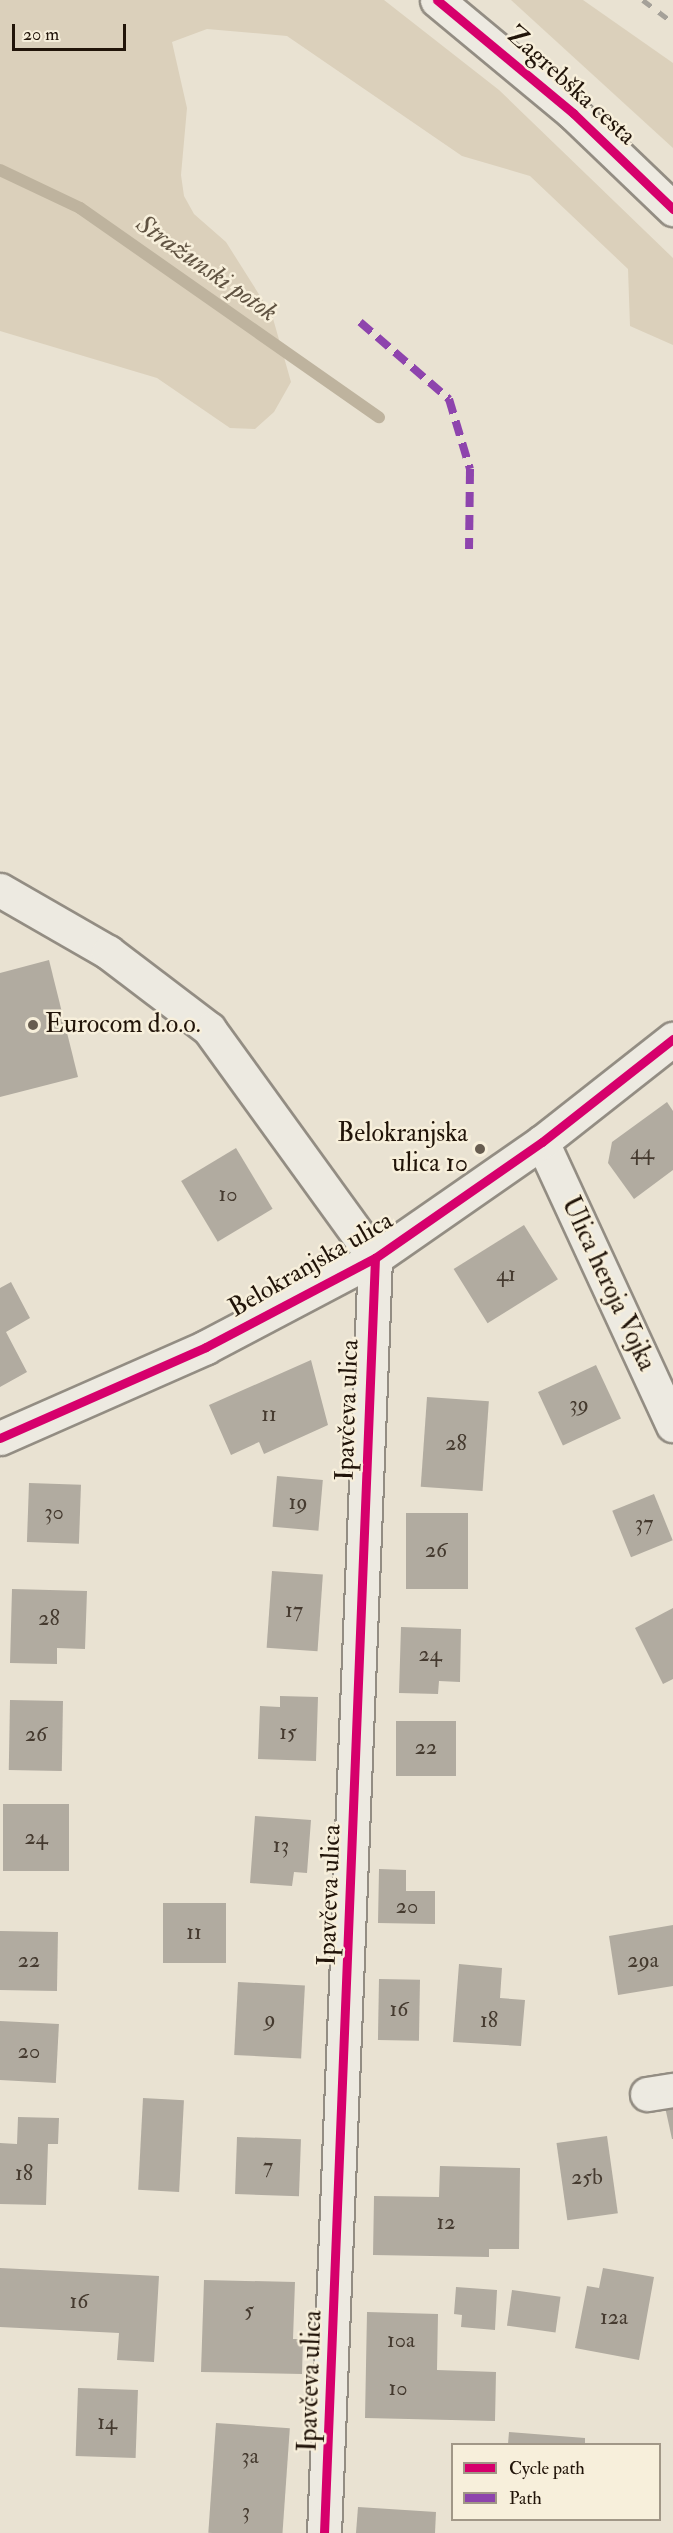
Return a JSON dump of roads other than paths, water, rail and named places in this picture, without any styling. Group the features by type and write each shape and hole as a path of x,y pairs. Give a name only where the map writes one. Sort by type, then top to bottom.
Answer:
{"street":[{"name":"Zagrebška cesta","path":"437,0 565,105 673,209"},
{"path":"0,890 108,952 209,1029 375,1258"},
{"name":"Belokranjska ulica","path":"0,1438 206,1347 375,1258 542,1142 673,1039"},
{"name":"Ulica heroja Vojka","path":"542,1142 673,1425"},
{"name":"Ipavčeva ulica","path":"324,2533 375,1258"}],"waterway":[{"name":"Stražunski potok","path":"0,170 80,208 379,417"}],"railway":[{"path":"643,0 673,23"}],"place":[{"name":"Eurocom d.o.o.","path":"33,1025"},
{"name":"Belokranjska ulica 10","path":"480,1149"}]}
